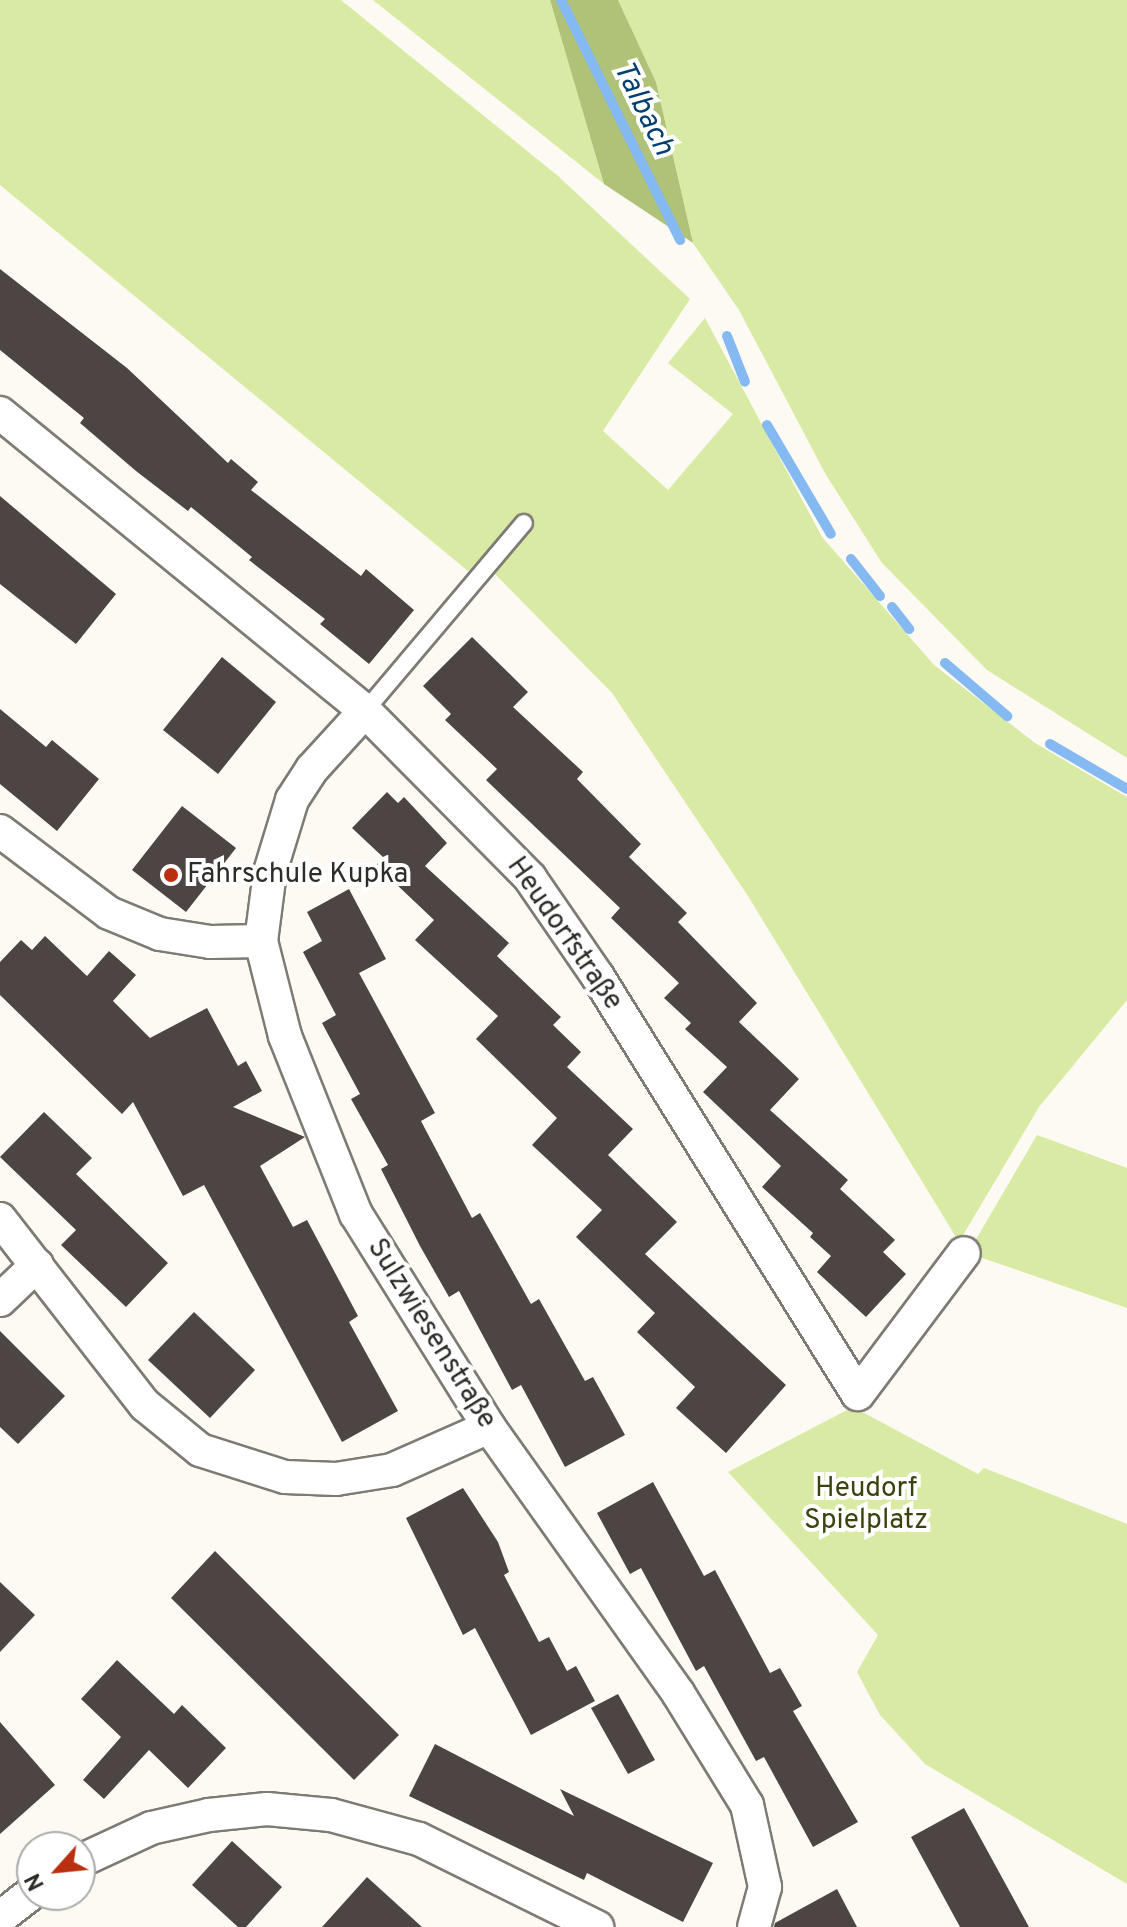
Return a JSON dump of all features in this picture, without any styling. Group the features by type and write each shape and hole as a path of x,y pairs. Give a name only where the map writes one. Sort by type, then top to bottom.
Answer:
{"street":[{"name":"Heudorfstraße","path":"0,413 365,711 530,878 598,977 858,1394 964,1253"},
{"name":"Sulzwiesenstraße","path":"365,711 312,769 292,800 270,872 261,941 285,1036 356,1214 489,1427 678,1693 747,1805 765,1887 754,1927"},
{"path":"0,831 109,913 160,934 210,942 261,941"},
{"path":"0,1219 145,1405 200,1450 241,1467 285,1477 350,1477 392,1470 489,1427"},
{"path":"0,1300 37,1265"},
{"path":"96,1854 151,1828 209,1815 267,1809 331,1815 419,1839 597,1927"},
{"path":"0,1916 8,1927"}],"lane":[{"path":"365,711 524,523"}],"green space":[{"path":"0,0 341,0 558,176 690,299 603,431 668,490 733,414 668,363 705,318 822,537 934,665 1035,743 1127,797 1127,1000 1039,1107 959,1242 748,896 612,693 494,573 468,571 0,185"},
{"path":"373,0 550,0 604,184"},
{"path":"550,0 618,0 656,82 693,243 604,184"},
{"path":"618,0 1127,0 1127,758 987,670 882,563 826,475 739,310 693,243 656,82"},
{"path":"1037,1135 1127,1168 1127,1308 968,1253"},
{"name":"Heudorf Spielplatz","path":"853,1407 978,1474 984,1468 1127,1524 1127,1884 925,1764 880,1715 857,1672 878,1635 728,1472"}],"building":[{"path":"0,269 127,368 228,463 231,459 258,482 251,490 361,576 366,569 414,610 369,664 320,624 325,619 249,560 252,557 191,507 188,511 136,471 80,423 84,418 0,350"},
{"path":"0,496 116,594 76,644 0,584"},
{"path":"472,637 528,692 513,707 583,772 577,779 641,844 629,857 687,913 678,922 757,1003 739,1022 799,1079 770,1110 848,1180 840,1189 895,1240 883,1252 906,1274 866,1317 817,1272 831,1256 810,1237 813,1233 762,1187 781,1166 703,1092 727,1067 685,1029 691,1023 664,998 679,983 611,918 620,908 486,780 497,769 445,720 451,714 423,686"},
{"path":"222,657 276,702 218,774 163,730"},
{"path":"0,709 46,747 52,740 99,779 57,831 0,784"},
{"path":"387,792 398,803 404,797 447,843 425,866 509,943 497,956 561,1017 553,1025 581,1052 567,1067 633,1129 608,1155 677,1222 645,1254 786,1385 726,1453 676,1408 695,1387 637,1332 655,1313 576,1237 602,1210 532,1145 557,1118 476,1039 498,1016 415,940 434,920 376,865 384,858 352,828"},
{"path":"182,806 236,848 186,912 132,870"},
{"path":"349,889 386,959 359,973 435,1113 421,1121 472,1218 480,1213 531,1304 539,1299 585,1381 593,1377 625,1435 565,1467 521,1385 512,1390 459,1291 449,1297 420,1246 381,1169 388,1165 351,1099 360,1094 322,1023 336,1015 303,952 322,941 307,912"},
{"path":"45,936 87,976 109,951 136,975 113,1001 150,1038 207,1008 238,1066 246,1061 262,1091 233,1107 305,1137 260,1166 293,1227 307,1220 358,1316 349,1322 398,1411 342,1442 204,1185 183,1196 133,1102 122,1114 0,995 0,962 21,940 32,950"},
{"path":"44,1112 92,1158 76,1174 168,1263 126,1307 61,1245 76,1230 0,1157"},
{"path":"194,1312 255,1370 210,1418 148,1360"},
{"path":"0,1331 65,1396 18,1444 0,1427"},
{"path":"653,1482 704,1576 715,1570 770,1673 780,1668 802,1706 793,1711 858,1822 813,1847 764,1757 756,1761 704,1666 696,1671 641,1568 630,1574 597,1513"},
{"path":"463,1488 498,1542 509,1572 504,1575 539,1642 549,1637 567,1671 576,1666 595,1701 531,1735 475,1628 463,1635 406,1518"},
{"path":"215,1551 399,1735 354,1780 171,1598"},
{"path":"0,1582 35,1615 0,1652"},
{"path":"117,1660 174,1714 182,1705 226,1748 188,1788 149,1750 104,1799 83,1780 121,1737 81,1699"},
{"path":"618,1694 655,1760 628,1774 591,1708"},
{"path":"0,1722 55,1785 0,1834"},
{"path":"435,1744 574,1816 560,1789 713,1863 683,1922 587,1873 584,1880 409,1796"},
{"path":"964,1808 1029,1927 960,1927 911,1837"},
{"path":"232,1841 282,1887 246,1927 238,1927 192,1885"},
{"path":"367,1877 422,1927 322,1927"},
{"path":"837,1889 857,1927 774,1927 775,1923"}],"waterway":[{"name":"Talbach","path":"561,0 680,240"},
{"name":"Talbach","path":"727,336 745,382"},
{"name":"Talbach","path":"767,425 831,534"},
{"name":"Talbach","path":"851,559 880,596"},
{"name":"Talbach","path":"892,607 909,629"},
{"name":"Talbach","path":"945,663 1007,716"},
{"name":"Talbach","path":"1050,744 1127,789"}],"place":[{"name":"Fahrschule Kupka","path":"171,875"}]}
